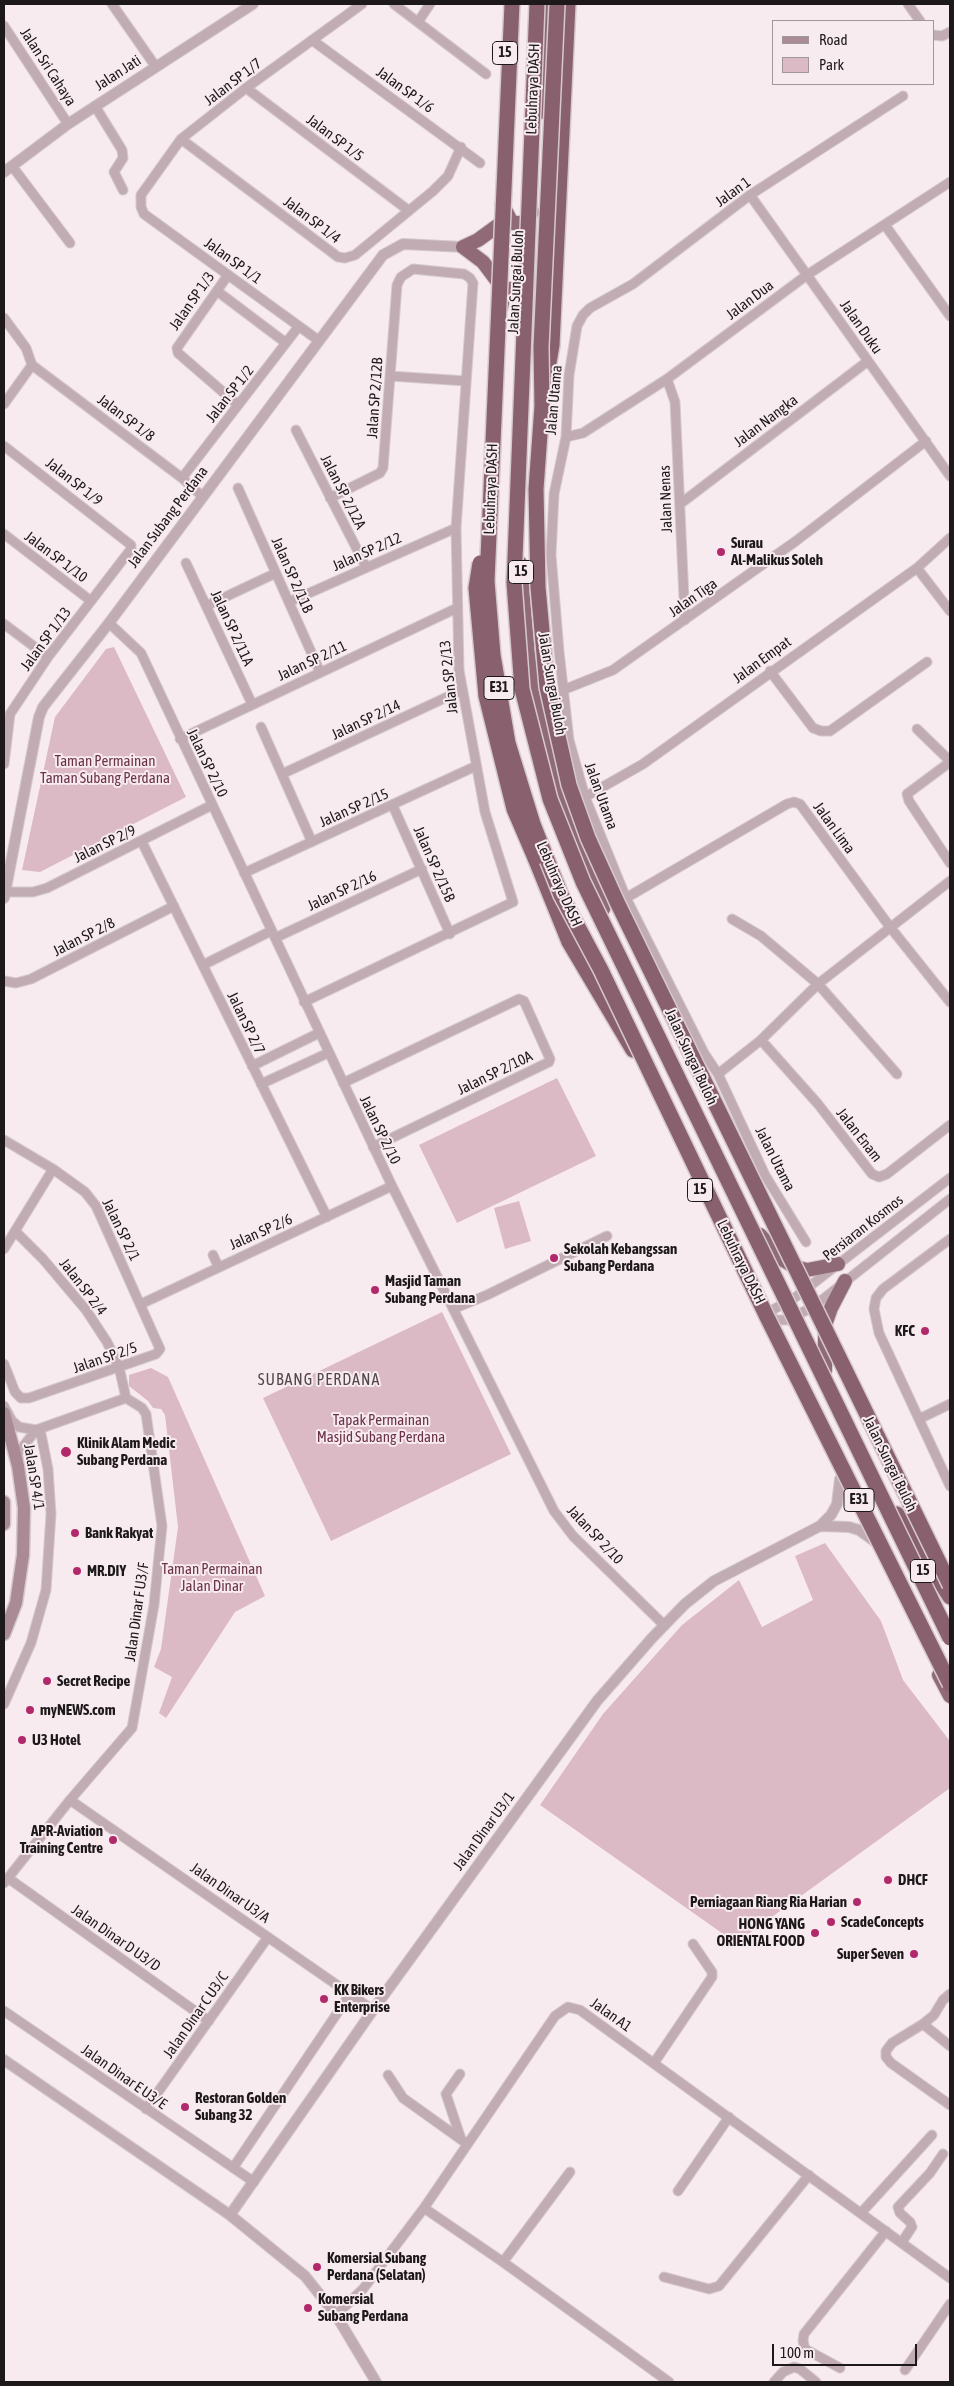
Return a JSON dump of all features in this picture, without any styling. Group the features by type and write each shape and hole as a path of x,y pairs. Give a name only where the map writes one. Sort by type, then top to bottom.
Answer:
{"highway":[{"name":"Jalan Sungai Buloh","path":"510,4 500,141 500,224 486,576 499,688 525,802 588,956 840,1479 874,1541 950,1696"},
{"name":"Lebuhraya DASH","path":"510,4 487,581 493,656 508,743 533,824 562,895 601,970 767,1317 950,1684"},
{"name":"Lebuhraya DASH","path":"537,4 514,582 522,689 550,799 582,882 950,1638"},
{"name":"Jalan Sungai Buloh","path":"545,4 520,556 528,656 545,743 600,904 897,1514 950,1628"},
{"path":"556,4 541,347 542,406 536,489 538,587 547,687 569,785 588,838 617,902 950,1585"},
{"path":"542,406 552,345 568,4"},
{"path":"500,199 512,222 521,224 525,223 536,207"},
{"path":"498,282 483,262 463,247 478,240 500,224"},
{"path":"496,330 504,293 509,289 518,288 527,290 531,298"},
{"path":"491,485 476,588 486,696 514,809 569,942 638,1058"},
{"path":"760,1235 783,1260 795,1267 807,1270 838,1264"},
{"name":"Jalan Sungai Buloh","path":"725,1243 766,1320 840,1471 851,1499"},
{"path":"826,1370 825,1325 831,1308 845,1281"},
{"path":"897,1514 950,1597"}],"main road":[{"name":"Jalan SP 4/1","path":"4,1413 18,1466 24,1508 23,1556 16,1603 4,1634"},
{"path":"4,1502 4,1524"}],"street":[{"path":"112,4 156,67"},
{"name":"Jalan Jati","path":"8,169 68,124 156,67 238,8 252,4"},
{"name":"Jalan SP 1/7","path":"141,200 144,190 181,139 246,88 362,4"},
{"path":"394,4 486,74"},
{"path":"418,22 430,4"},
{"path":"908,4 919,20"},
{"name":"Jalan Sri Cahaya","path":"4,26 68,124"},
{"path":"934,35 942,36 950,32"},
{"name":"Jalan SP 1/6","path":"312,40 461,147 480,163"},
{"name":"Jalan SP 1/5","path":"246,88 408,210"},
{"name":"Jalan 1","path":"583,315 590,308 633,284 750,195 904,96"},
{"path":"95,106 122,150 123,158 114,172 123,190"},
{"name":"Jalan SP 1/4","path":"181,139 338,257 345,258 355,255 433,191 448,176 461,147"},
{"path":"8,169 70,243"},
{"name":"Jalan Dua","path":"566,437 583,433 667,379 808,275 950,182"},
{"name":"Jalan Duku","path":"750,195 950,476"},
{"name":"Jalan SP 1/1","path":"141,200 144,214 318,340"},
{"path":"885,225 950,316"},
{"name":"Jalan Subang Perdana","path":"4,895 39,717 43,707 109,622 371,270 390,250 403,244 415,243 463,247"},
{"name":"Jalan SP 2/13","path":"304,1002 450,934 513,902 486,812 476,766 462,690 456,608 456,528 473,284 470,278 464,274 413,269 407,272"},
{"name":"Jalan SP 2/12B","path":"330,498 382,471 397,285 407,272"},
{"name":"Jalan SP 1/3","path":"228,275 177,348 178,353 238,405"},
{"path":"218,291 286,343"},
{"name":"Jalan Utama","path":"583,315 577,326 569,375 566,437 554,494 551,556 569,740 585,797 626,898 704,1053 718,1074 765,1175 806,1242"},
{"name":"Jalan SP 1/8","path":"4,318 26,348 32,365 182,478 202,496"},
{"name":"Jalan SP 1/2","path":"182,478 299,326"},
{"name":"Jalan Nangka","path":"680,504 868,360"},
{"path":"4,404 32,365"},
{"path":"390,376 466,381"},
{"name":"Jalan Nenas","path":"667,379 675,402 685,620"},
{"name":"Jalan SP 2/12A","path":"296,430 366,568"},
{"name":"Jalan Tiga","path":"563,690 613,670 796,541 926,441"},
{"name":"Jalan SP 1/9","path":"4,446 128,541"},
{"name":"Jalan SP 2/11B","path":"238,488 320,672"},
{"name":"Jalan SP 2/12","path":"289,602 456,528"},
{"name":"Jalan SP 1/10","path":"4,534 91,601"},
{"name":"Jalan Empat","path":"585,797 643,764 916,568 950,538"},
{"name":"Jalan SP 1/13","path":"4,764 7,712 131,549 128,541"},
{"name":"Jalan SP 2/11A","path":"186,563 252,704"},
{"path":"916,568 950,611"},
{"path":"206,606 276,573"},
{"name":"Jalan SP 2/11","path":"180,738 456,608"},
{"name":"Jalan SP 2/10","path":"109,622 141,653 373,1147 554,1511 573,1536 664,1625"},
{"path":"4,624 48,657"},
{"path":"770,671 813,728 821,731 830,731 927,662"},
{"name":"Jalan SP 2/14","path":"282,774 462,690"},
{"path":"261,727 312,842"},
{"path":"917,729 949,759 907,794 908,801 950,863"},
{"name":"Jalan SP 2/15","path":"244,873 476,766"},
{"name":"Jalan Lima","path":"626,898 787,804 794,802 800,804 890,927 950,1002"},
{"name":"Jalan SP 2/9","path":"4,895 33,892 46,888 142,842 212,805"},
{"name":"Jalan SP 2/15B","path":"392,806 450,934"},
{"name":"Jalan SP 2/7","path":"142,842 326,1217"},
{"name":"Jalan SP 2/16","path":"202,965 422,869"},
{"path":"718,1074 761,1040 818,984 950,881"},
{"name":"Jalan SP 2/8","path":"4,981 16,983 31,979 174,906"},
{"path":"732,919 761,936 818,984 897,1074"},
{"name":"Jalan SP 2/10A","path":"343,1083 520,999 524,1000 550,1059 549,1062 373,1147"},
{"path":"252,1066 319,1033"},
{"name":"Jalan Enam","path":"761,1040 818,1104 872,1174 879,1177 888,1174 950,1125"},
{"path":"262,1084 328,1053"},
{"name":"Jalan SP 2/1","path":"4,1140 53,1169 84,1192 96,1206 146,1315"},
{"path":"4,1249 53,1169"},
{"name":"Persiaran Kosmos","path":"766,1320 774,1308 793,1299 950,1178"},
{"name":"Jalan SP 2/6","path":"141,1304 218,1266 392,1186"},
{"name":"Persiaran Kosmos","path":"799,1315 949,1203"},
{"name":"Jalan SP 2/4","path":"14,1231 38,1253 86,1310 107,1342 119,1368 126,1398"},
{"path":"453,1309 487,1295 607,1236"},
{"path":"950,1239 883,1289 876,1298 874,1309 879,1333 950,1486"},
{"path":"213,1255 218,1266"},
{"name":"Jalan SP 2/5","path":"4,1364 16,1392 21,1398 29,1398 119,1368 156,1354 160,1349 146,1315"},
{"path":"766,1320 788,1320 799,1315"},
{"path":"4,1406 12,1421 19,1427 38,1429 126,1398"},
{"name":"Jalan Dinar F U3/F","path":"6,1881 70,1800 132,1728 154,1605 162,1526 146,1414 142,1408 126,1398"},
{"path":"919,1419 950,1404"},
{"path":"18,1466 18,1453 38,1429"},
{"path":"4,1704 31,1644 46,1590 51,1514 48,1469 38,1429"},
{"path":"820,1526 831,1515 837,1504 840,1479"},
{"path":"820,1526 850,1527 860,1530 874,1541"},
{"name":"Jalan Dinar U3/1","path":"230,2215 373,2010 597,1701 664,1625 685,1604 714,1581 820,1526"},
{"name":"Jalan Dinar U3/A","path":"70,1800 373,2010"},
{"name":"Jalan Dinar D U3/D","path":"6,1881 209,2021"},
{"name":"Jalan Dinar C U3/C","path":"146,2109 268,1937"},
{"path":"654,2063 712,1977 712,1972 694,1944"},
{"path":"233,2168 350,1994"},
{"path":"950,1994 923,2024 892,2042 886,2051 886,2057 950,2106"},
{"name":"Jalan A1","path":"336,2316 363,2289 424,2208 463,2141 555,2016 568,2007 580,2010 950,2278"},
{"name":"Jalan Dinar E U3/E","path":"4,2011 254,2182"},
{"path":"923,2024 950,2046"},
{"path":"4,2060 230,2215 307,2278 336,2316 376,2382"},
{"path":"460,2074 446,2094 463,2141"},
{"path":"388,2075 403,2098 463,2141"},
{"path":"678,2190 728,2117"},
{"path":"861,2213 932,2135"},
{"path":"902,2242 912,2227 898,2208 930,2173 943,2154"},
{"path":"504,2262 570,2172"},
{"path":"664,2277 709,2289 719,2286 809,2176"},
{"path":"424,2208 504,2262 669,2382"},
{"path":"840,2368 805,2348 804,2334 886,2231"},
{"path":"905,2370 950,2304"},
{"path":"774,2382 783,2372 794,2367 800,2368 816,2382"}],"green space":[{"name":"Taman Permainan Taman Subang Perdana","path":"114,647 186,797 40,872 22,870 55,717 106,649"},
{"path":"557,1078 596,1156 457,1223 419,1145"},
{"path":"519,1201 531,1241 505,1249 494,1208"},
{"name":"Tapak Permainan Masjid Subang Perdana","path":"442,1312 511,1454 331,1541 263,1398"},
{"name":"Taman Permainan Jalan Dinar","path":"151,1368 168,1377 265,1596 235,1612 166,1718 159,1713 172,1677 154,1667 161,1649 178,1527 165,1415 161,1409 153,1408 148,1401 129,1386 129,1375"},
{"path":"825,1543 881,1621 903,1680 949,1740 950,1788 736,1943 540,1805 603,1714 682,1625 739,1580 762,1627 813,1600 795,1556"}],"place":[{"name":"Surau Al-Malikus Soleh","path":"721,552"},
{"name":"Sekolah Kebangssan Subang Perdana","path":"554,1258"},
{"name":"Masjid Taman Subang Perdana","path":"375,1290"},
{"name":"KFC","path":"925,1331"},
{"name":"Klinik Alam Medic Subang Perdana","path":"66,1452"},
{"name":"Bank Rakyat","path":"75,1533"},
{"name":"MR.DIY","path":"77,1571"},
{"name":"Secret Recipe","path":"47,1681"},
{"name":"myNEWS.com","path":"30,1710"},
{"name":"U3 Hotel","path":"22,1740"},
{"name":"APR-Aviation Training Centre","path":"113,1840"},
{"name":"DHCF","path":"888,1880"},
{"name":"Perniagaan Riang Ria Harian","path":"857,1902"},
{"name":"ScadeConcepts","path":"831,1922"},
{"name":"HONG YANG ORIENTAL FOOD","path":"815,1933"},
{"name":"Super Seven","path":"914,1954"},
{"name":"KK Bikers Enterprise","path":"324,1999"},
{"name":"Restoran Golden Subang 32","path":"185,2107"},
{"name":"Komersial Subang Perdana (Selatan)","path":"317,2267"},
{"name":"Komersial Subang Perdana","path":"308,2308"}],"district":[{"name":"SUBANG PERDANA","path":"319,1380"}]}
